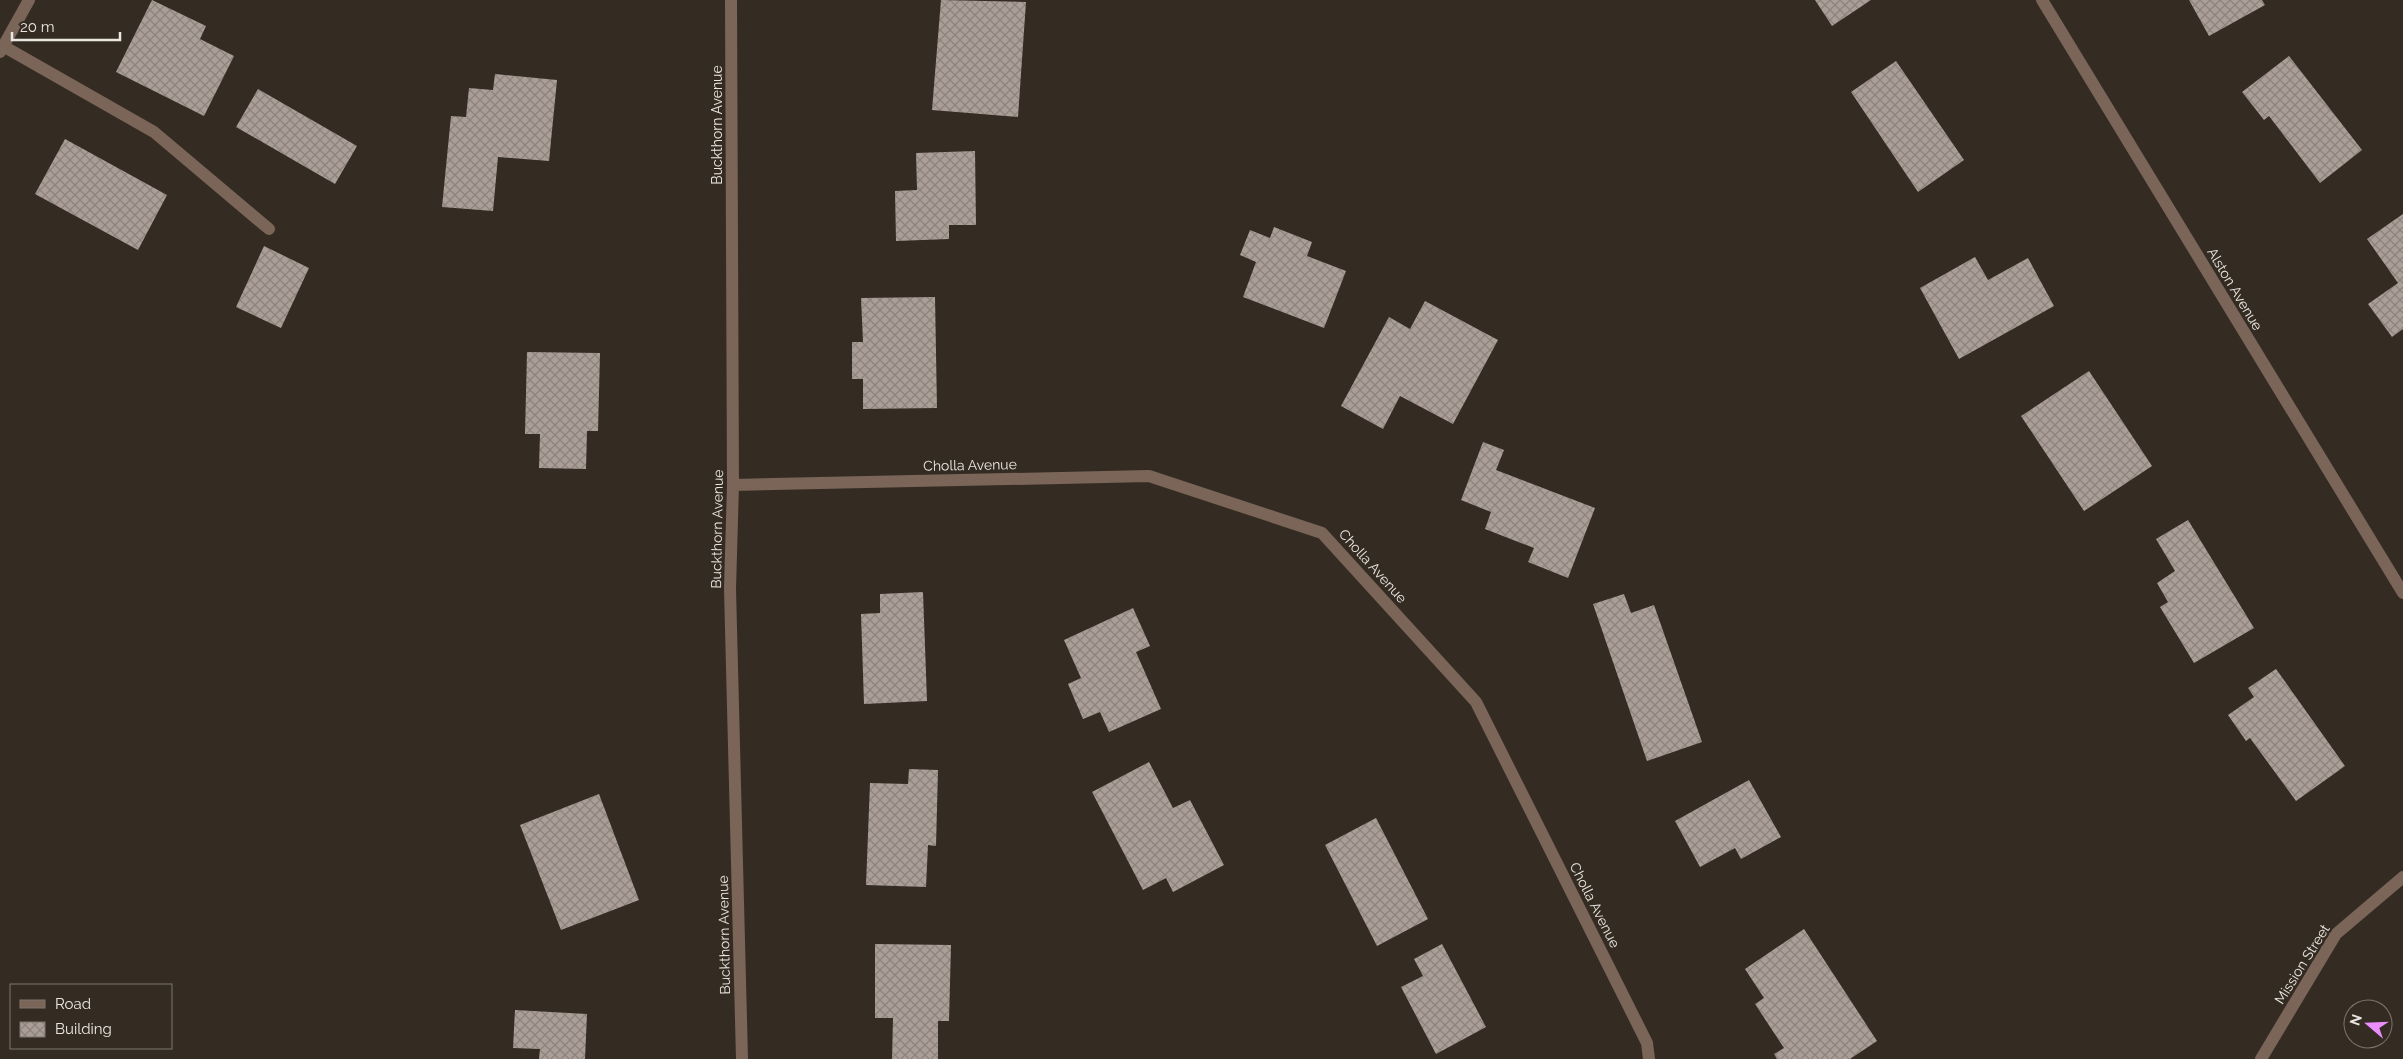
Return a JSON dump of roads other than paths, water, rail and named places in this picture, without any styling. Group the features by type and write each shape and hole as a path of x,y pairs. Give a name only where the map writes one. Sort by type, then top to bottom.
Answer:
{"street":[{"path":"29,0 2,49 154,132 269,229"},
{"name":"Buckthorn Avenue","path":"731,0 733,486 730,589 742,1059"},
{"name":"Alston Avenue","path":"2042,0 2403,593"},
{"name":"Cholla Avenue","path":"733,486 1149,476 1322,533 1476,702 1647,1043 1649,1059"},
{"name":"Mission Street","path":"2261,1059 2336,934 2403,877"}]}
